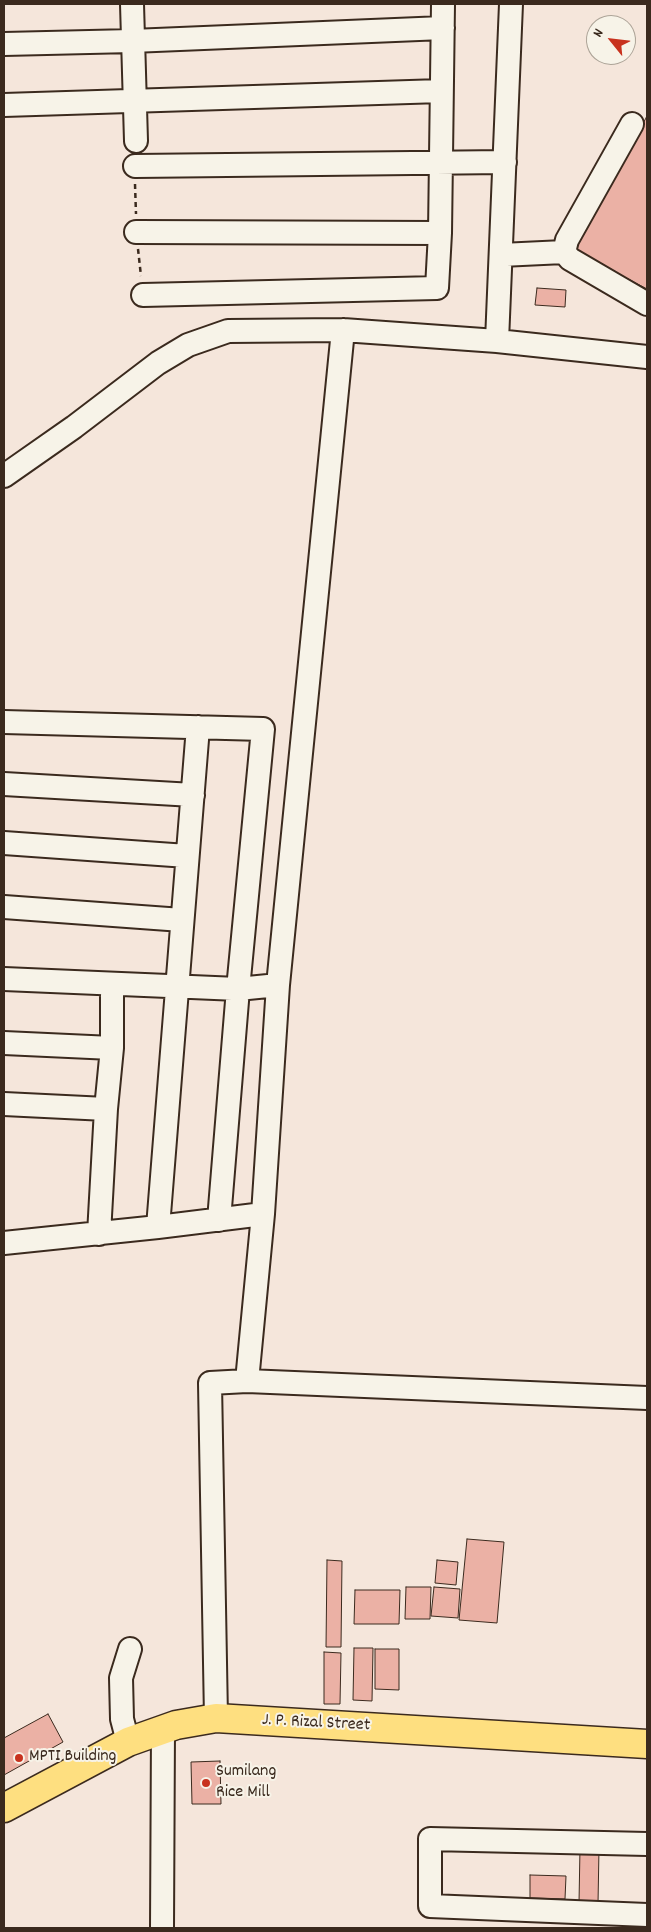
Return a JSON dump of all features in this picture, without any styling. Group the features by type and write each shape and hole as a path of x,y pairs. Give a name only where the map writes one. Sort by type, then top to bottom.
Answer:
{"main road":[{"name":"J. P. Rizal Street","path":"4,1808 128,1742 176,1725 216,1718 647,1744"}],"street":[{"path":"132,4 136,141"},
{"path":"143,295 437,288 440,233 443,4"},
{"path":"497,341 511,4"},
{"path":"4,44 132,41 443,28"},
{"path":"4,105 441,91"},
{"path":"564,252 567,240 632,124"},
{"path":"135,166 505,162"},
{"path":"136,232 440,233"},
{"path":"501,255 564,252"},
{"path":"564,252 570,259 647,304"},
{"path":"247,1381 263,1214 278,985 343,330"},
{"path":"4,476 74,427 158,363 188,345 228,331 343,330 497,341 647,357"},
{"path":"4,722 264,729 238,989 219,1220"},
{"path":"158,1227 198,727"},
{"path":"4,784 193,796"},
{"path":"4,843 187,856"},
{"path":"4,907 182,920"},
{"path":"4,978 238,989 278,985"},
{"path":"99,1234 106,1109 112,1048 112,984"},
{"path":"4,1042 112,1048"},
{"path":"4,1104 106,1109"},
{"path":"4,1243 99,1234 263,1214"},
{"path":"216,1718 210,1383 247,1381 647,1398"},
{"path":"128,1742 122,1719 121,1678 130,1649"},
{"path":"162,1928 163,1729"},
{"path":"647,1844 430,1839 430,1906 616,1921 647,1915"}],"building":[{"path":"647,119 647,289 574,250"},
{"path":"537,288 566,290 565,307 535,305"},
{"path":"467,1539 504,1542 497,1623 459,1620"},
{"path":"327,1560 342,1561 341,1647 326,1647"},
{"path":"437,1560 458,1562 456,1585 435,1583"},
{"path":"406,1587 431,1587 430,1619 405,1619"},
{"path":"434,1587 460,1589 458,1618 431,1616"},
{"path":"355,1590 400,1590 399,1624 354,1624"},
{"path":"354,1648 373,1648 372,1701 353,1700"},
{"path":"375,1649 399,1649 399,1690 375,1689"},
{"path":"324,1652 341,1653 340,1704 324,1704"},
{"name":"MPTI Building","path":"48,1714 63,1742 4,1775 4,1738"},
{"name":"Sumilang Rice Mill","path":"220,1761 221,1804 192,1804 191,1762"},
{"path":"580,1848 599,1848 598,1904 579,1903"},
{"path":"530,1875 566,1876 565,1899 530,1898"}],"place":[{"name":"MPTI Building","path":"19,1758"},
{"name":"Sumilang Rice Mill","path":"206,1783"}]}
